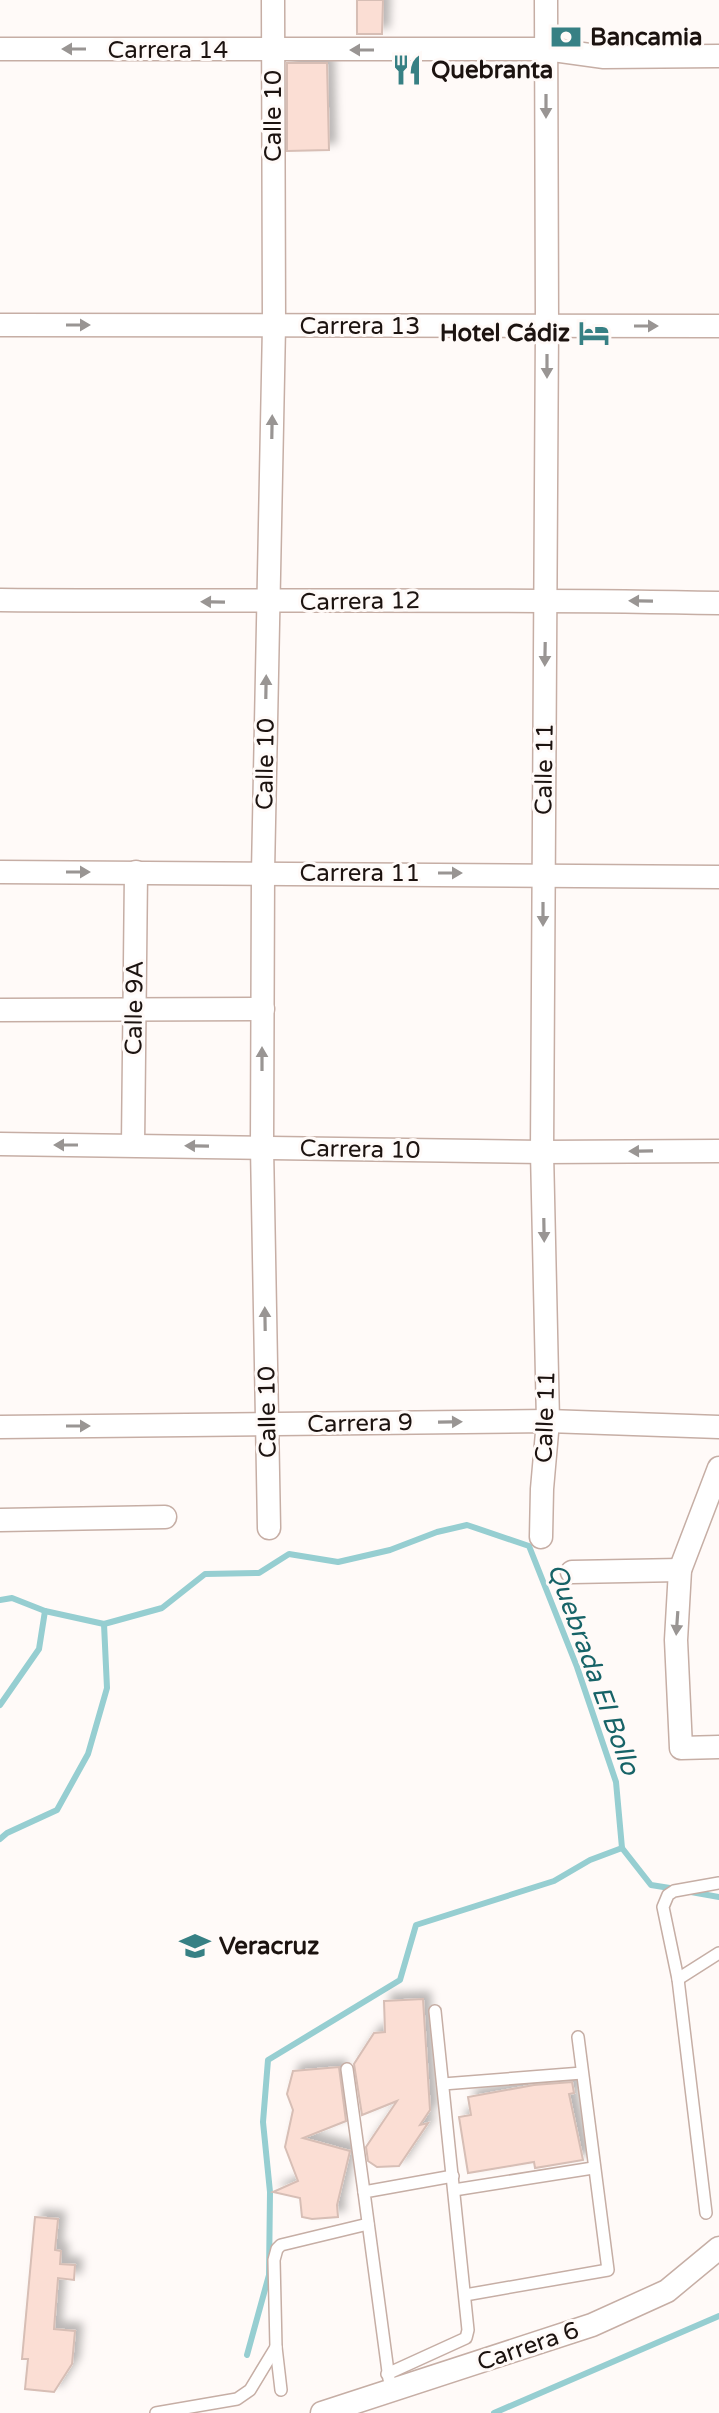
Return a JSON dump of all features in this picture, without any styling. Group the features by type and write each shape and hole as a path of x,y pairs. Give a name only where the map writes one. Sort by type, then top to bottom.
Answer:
{"street":[{"name":"Calle 10","path":"269,1528 262,1147 263,872 274,326 273,0"},
{"name":"Calle 11","path":"541,1537 548,1421 542,1152 546,0"},
{"name":"Carrera 14","path":"0,49 546,49 604,57 719,56"},
{"name":"Carrera 13","path":"0,325 719,326"},
{"name":"Carrera 12","path":"0,600 268,602 546,599 719,603"},
{"name":"Carrera 11","path":"0,872 719,877"},
{"name":"Calle 9A","path":"133,1145 136,872"},
{"path":"0,1010 263,1009"},
{"name":"Carrera 10","path":"0,1144 542,1152 719,1151"},
{"name":"Carrera 9","path":"0,1427 548,1421 719,1427"},
{"path":"719,1468 680,1570 676,1640 681,1748 719,1747"},
{"path":"0,1520 165,1517"},
{"path":"572,1572 680,1570"},
{"name":"Carrera 6","path":"322,2413 390,2381 471,2366 592,2325 667,2291 719,2248"}],"lane":[{"path":"706,2213 678,1979 663,1907 674,1891 719,1883"},
{"path":"678,1979 719,1953"},
{"path":"347,2069 390,2381 466,2338 468,2330 435,2011"},
{"path":"465,2295 608,2270 578,2037"},
{"path":"443,2084 582,2073"},
{"path":"454,2190 593,2168"},
{"path":"364,2192 453,2176"},
{"path":"281,2390 276,2347 274,2260 277,2249 281,2245 368,2224"},
{"path":"156,2413 237,2399 250,2390 276,2347"}],"building":[{"path":"357,0 383,0 382,34 357,34"},
{"path":"287,63 327,63 329,150 287,151"},
{"path":"423,1999 430,2110 420,2125 428,2123 399,2166 377,2167 368,2161 366,2147 397,2101 362,2115 354,2064 374,2033 385,2032 384,2001"},
{"path":"339,2067 346,2121 303,2138 350,2151 337,2205 338,2217 302,2217 300,2198 273,2192 298,2181 285,2147 293,2110 287,2094 293,2071"},
{"path":"572,2082 574,2093 569,2094 583,2160 535,2168 534,2162 468,2173 459,2117 471,2115 468,2097 534,2085"},
{"path":"35,2217 58,2219 55,2250 61,2251 60,2264 75,2265 74,2280 58,2278 54,2329 75,2331 72,2364 54,2392 25,2389 28,2359 22,2359"}],"waterway":[{"name":"Quebrada El Bollo","path":"0,1839 57,1810 88,1754 107,1688 104,1624 162,1608 205,1574 259,1573 289,1554 338,1562 390,1550 437,1532 467,1525 529,1546 577,1667 616,1782 622,1848"},
{"path":"0,1600 12,1598 45,1611"},
{"path":"0,1705 39,1649 45,1611 104,1624"},
{"path":"247,2355 269,2275 270,2192 263,2122 268,2060 400,1980 416,1925 554,1881 590,1860 622,1848 651,1885 676,1889"},
{"path":"691,1892 719,1897"},
{"path":"494,2413 719,2316"}],"place":[{"name":"Bancamia","path":"566,37"},
{"name":"Quebranta","path":"407,70"},
{"name":"Hotel Cádiz","path":"594,333"},
{"name":"Veracruz","path":"195,1946"}]}
